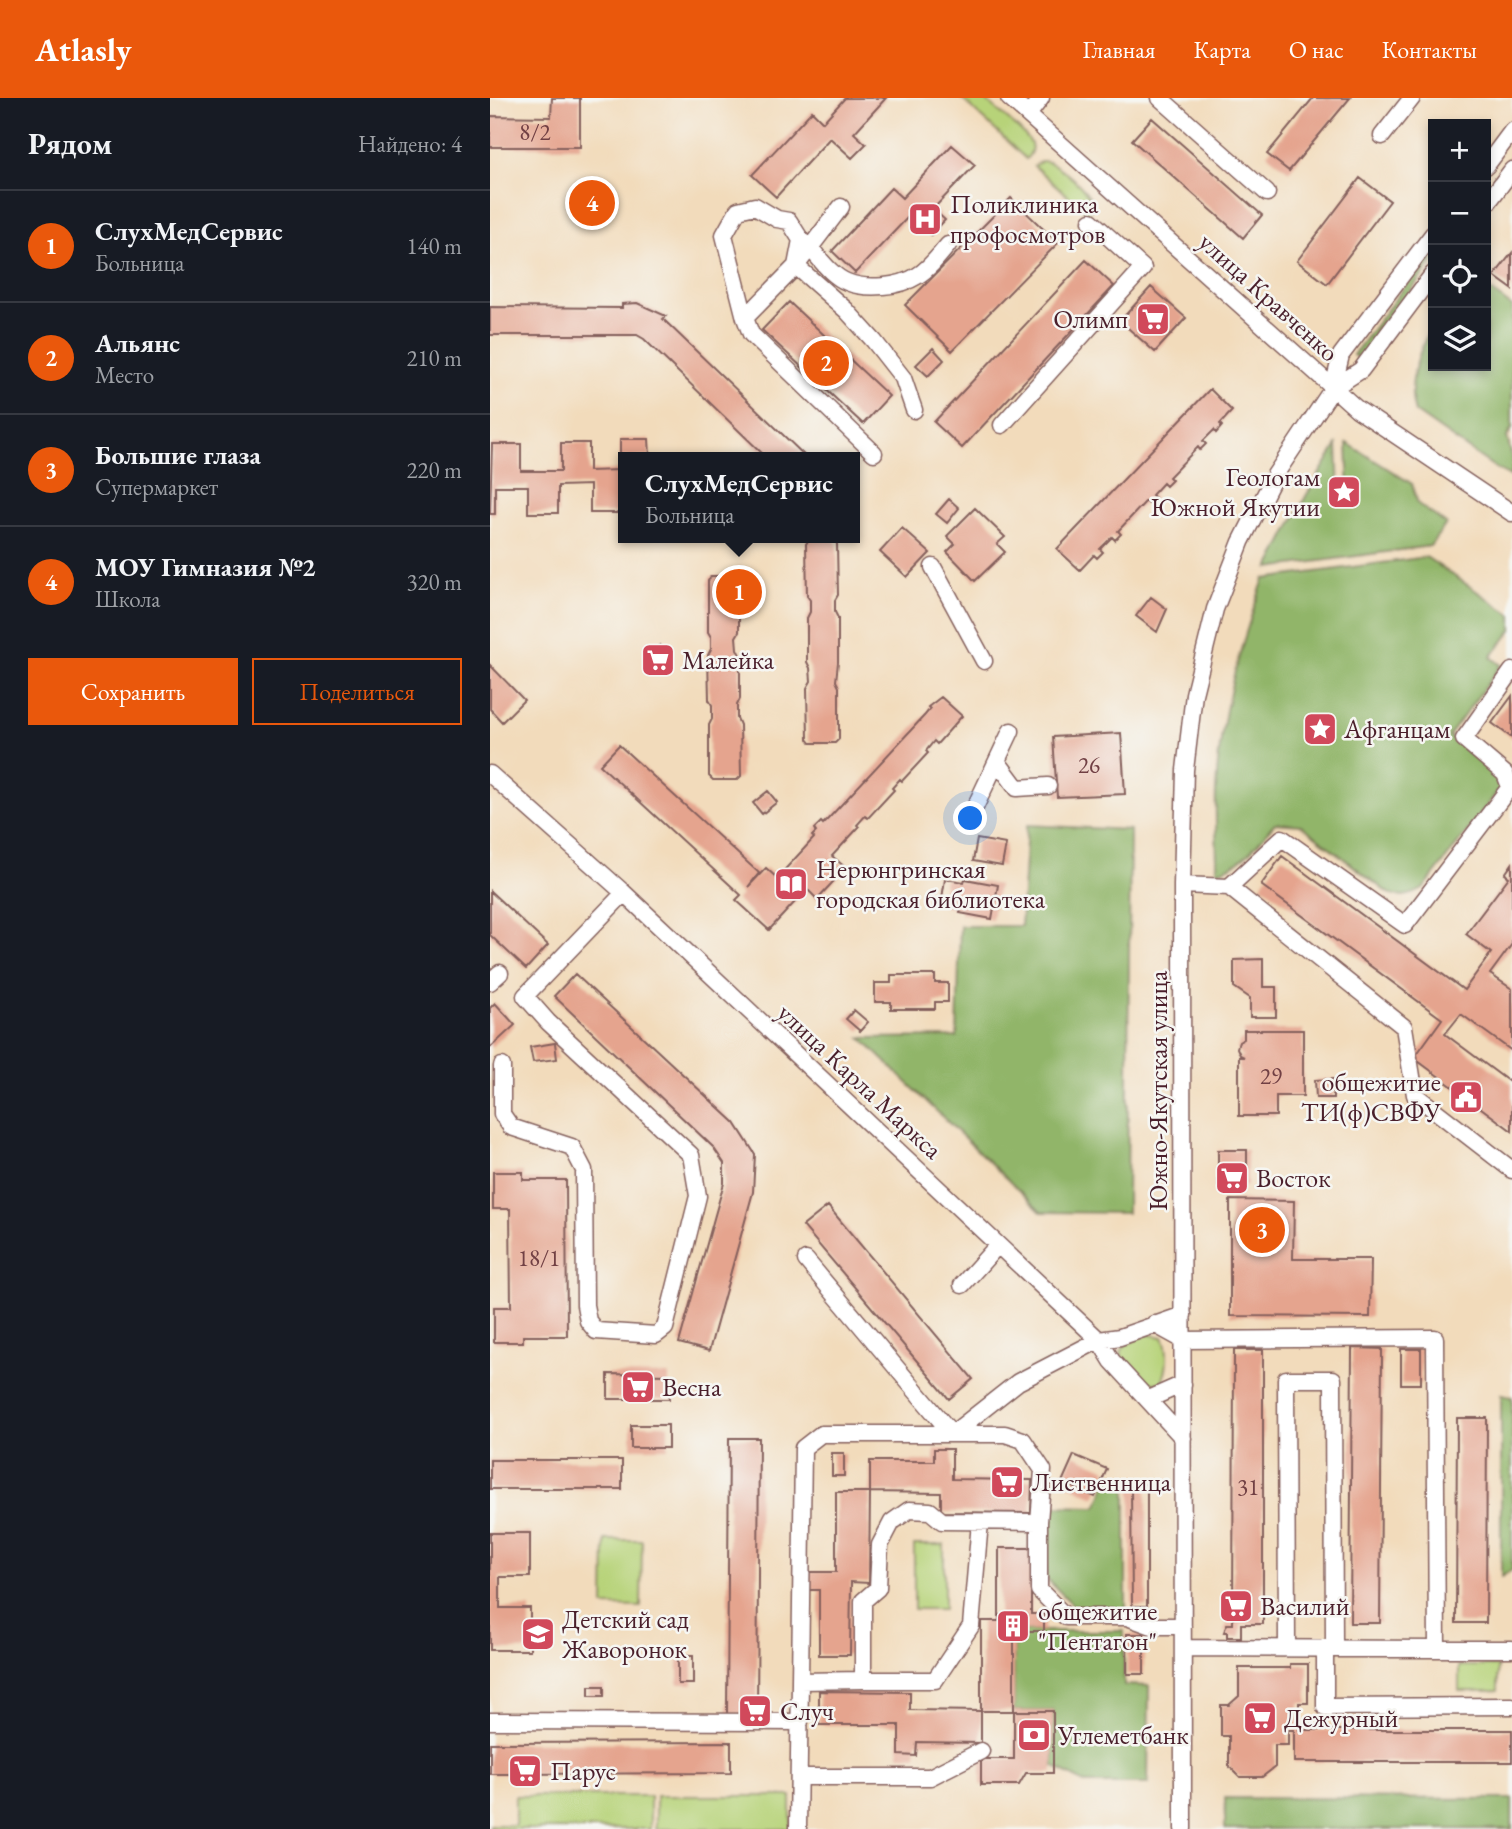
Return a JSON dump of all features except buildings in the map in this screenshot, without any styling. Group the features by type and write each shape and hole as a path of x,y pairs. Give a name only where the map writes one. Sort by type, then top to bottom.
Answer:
{"street":[{"name":"улица Кравченко","path":"1009,98 1357,409 1512,513"},
{"path":"1028,115 1041,98"},
{"path":"1160,98 1267,193"},
{"path":"1382,136 1412,98"},
{"path":"1491,159 1512,131"},
{"path":"1491,198 1512,170"},
{"path":"796,266 800,240 789,220 777,219 755,206 737,210 724,236 751,334 874,453"},
{"path":"745,318 811,249 841,207"},
{"path":"1002,425 1143,268 1091,221"},
{"name":"Южно-Якутская улица","path":"1183,1829 1182,885 1185,770 1194,694 1215,609 1241,542 1275,475 1333,388 1340,355 1428,241"},
{"path":"811,249 829,269 847,282 872,287 917,277 948,245"},
{"path":"796,266 846,310 874,341 903,378 914,410"},
{"name":"Южно-Якутская улица","path":"1333,388 1361,370 1428,281"},
{"path":"933,567 984,661"},
{"path":"1229,887 1282,838 1405,926 1510,786 1505,774 1464,739 1512,671"},
{"path":"970,820 1010,731"},
{"path":"997,761 1017,788 1048,786"},
{"name":"улица Карла Маркса","path":"490,774 624,893 1099,1340 1112,1361 1183,1438"},
{"path":"1182,885 1229,887 1404,1027 1415,1095 1512,1170"},
{"path":"502,1066 502,1115 510,1127 572,1147 584,1170 587,1321 596,1331 656,1335 665,1328 698,1196 691,1155 548,1022 525,996 624,893"},
{"path":"962,1284 998,1245"},
{"path":"806,1259 951,1434"},
{"path":"951,1434 1018,1382 1099,1340 1120,1337 1183,1315"},
{"path":"1154,1324 1183,1340 1435,1338 1437,1649"},
{"path":"1287,1648 1286,1379 1334,1378 1330,1648 1325,1707 1512,1706"},
{"path":"1149,1399 1183,1384"},
{"path":"798,1829 803,1448 821,1434 1006,1434 1023,1440 1042,1471 1039,1590 1066,1617 1127,1616 1152,1626 1183,1626"},
{"path":"863,1680 863,1601 878,1588 880,1545 892,1522 909,1510 930,1511 942,1521 1039,1522"},
{"path":"800,1681 935,1680 971,1626 980,1522"},
{"path":"1183,1648 1512,1649"},
{"path":"490,1721 800,1722"},
{"path":"799,1777 930,1777 981,1751"}],"green space":[{"path":"961,98 983,98 1024,134 1031,144 1026,159"},
{"path":"1042,161 1063,171 1086,192 1093,205 1088,214 1034,166"},
{"path":"1428,256 1428,268 1359,359 1353,355"},
{"path":"1491,291 1512,307 1512,428 1507,437 1512,457 1512,477 1415,412 1412,400 1413,377 1428,333 1428,371 1491,371"},
{"path":"1347,443 1412,484 1418,504 1446,524 1430,546 1269,568 1306,496 1337,445 1339,495 1349,494"},
{"path":"1426,557 1512,615 1512,630 1491,657 1501,665 1449,736 1496,776 1502,786 1423,889 1410,895 1388,893 1301,825 1275,823 1242,859 1217,871 1216,790 1221,736 1239,656 1264,579"},
{"path":"1027,825 1130,830 1127,1213 1041,1212 861,1038 957,1037 960,926 1021,926"},
{"path":"1146,1334 1163,1337 1165,1342 1166,1367 1161,1383 1148,1382 1135,1375 1121,1352 1125,1345"},
{"path":"1501,1395 1512,1397 1512,1570 1501,1577"},
{"path":"1110,1474 1126,1482 1126,1609 1077,1609 1046,1578 1045,1506 1097,1507"},
{"path":"605,1540 642,1540 641,1607 604,1606"},
{"path":"914,1545 944,1545 944,1609 914,1609"},
{"path":"1014,1631 1124,1631 1124,1685 1149,1686 1148,1784 1086,1784 1053,1766 1053,1711 1014,1711"},
{"path":"1459,1666 1498,1666 1498,1691 1459,1691"},
{"path":"515,1796 650,1796 650,1829 490,1829 490,1825 515,1825"},
{"path":"656,1796 791,1796 791,1829 656,1829"},
{"path":"1225,1798 1512,1799 1512,1829 1225,1829"}],"place":[{"name":"МОУ Гимназия №2","path":"592,203"},
{"name":"Поликлиника профосмотров","path":"925,219"},
{"name":"Олимп","path":"1153,319"},
{"name":"Альянс","path":"826,363"},
{"name":"Геологам Южной Якутии","path":"1344,492"},
{"name":"СлухМедСервис","path":"739,592"},
{"name":"Малейка","path":"658,660"},
{"name":"Афганцам","path":"1320,729"},
{"name":"Нерюнгринская городская библиотека","path":"791,884"},
{"name":"общежитие ТИ(ф)СВФУ","path":"1466,1097"},
{"name":"Восток","path":"1232,1178"},
{"name":"Большие глаза","path":"1262,1230"},
{"name":"Весна","path":"638,1387"},
{"name":"Лиственница","path":"1007,1482"},
{"name":"Василий","path":"1236,1606"},
{"name":"общежитие \"Пентагон\"","path":"1013,1626"},
{"name":"Детский сад Жаворонок","path":"538,1634"},
{"name":"Случ","path":"755,1711"},
{"name":"Дежурный","path":"1260,1718"},
{"name":"Углеметбанк","path":"1034,1735"},
{"name":"Парус","path":"525,1771"}]}
